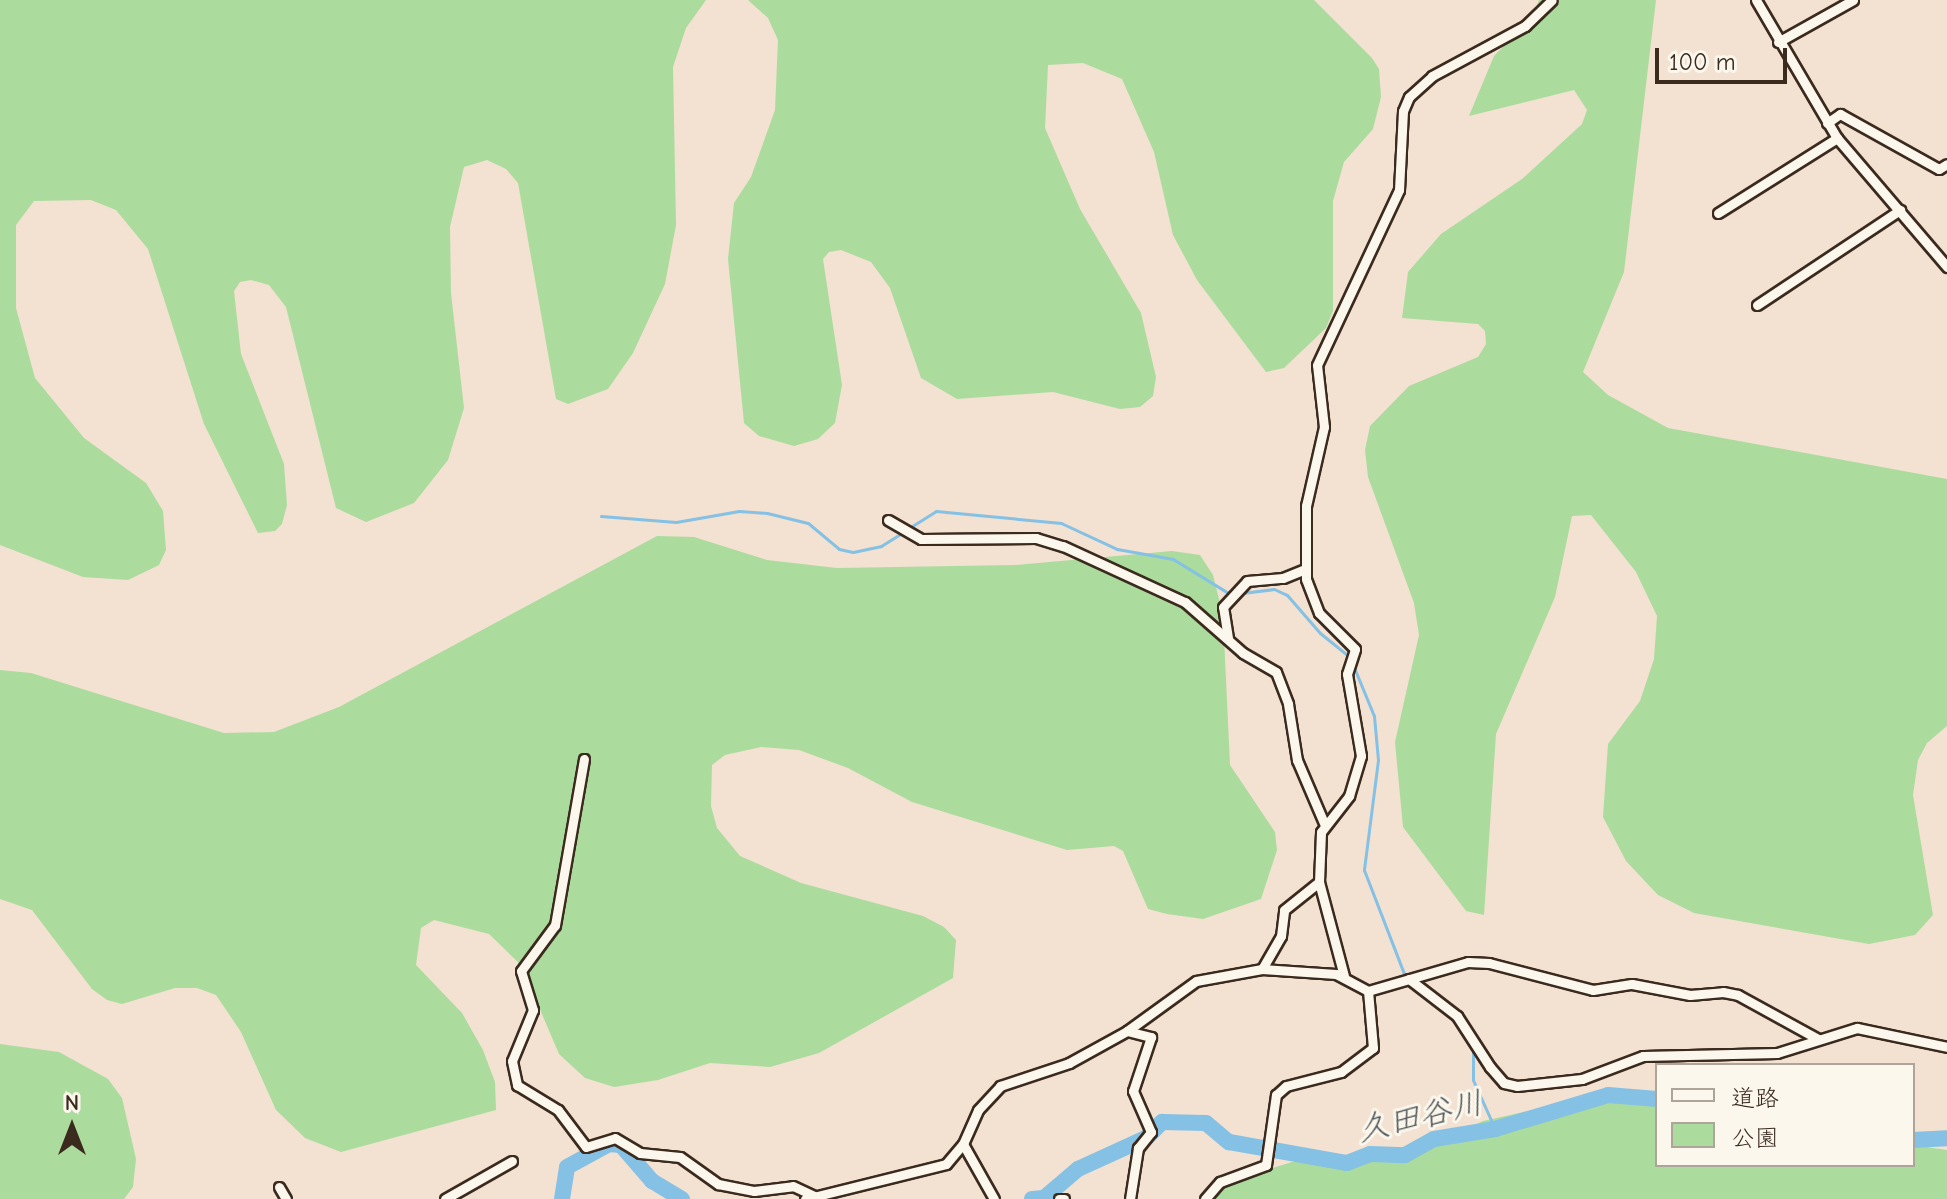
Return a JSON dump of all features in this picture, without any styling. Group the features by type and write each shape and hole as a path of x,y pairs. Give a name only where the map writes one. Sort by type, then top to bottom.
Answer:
{"street":[{"path":"1324,823 1349,796 1361,756 1347,674 1355,649 1312,603 1305,569 1306,506 1324,427 1317,365 1399,190 1403,111 1409,97 1432,76 1525,26 1552,0"},
{"path":"1756,0 1837,138 1947,267"},
{"path":"1778,42 1853,0"},
{"path":"1827,123 1840,114 1939,169 1947,164"},
{"path":"1718,213 1837,138"},
{"path":"1757,305 1900,210"},
{"path":"888,520 921,539 1036,538 1063,546 1185,602 1243,653 1268,665 1283,685 1297,760 1324,823 1319,882 1344,976"},
{"path":"1228,638 1232,634 1222,618 1232,598 1247,581 1283,578 1305,569"},
{"path":"584,759 555,925 521,971 533,1010 512,1061 517,1085 558,1110 586,1147 615,1138 640,1153 680,1157 718,1184 754,1191 793,1186 809,1198 946,1164 963,1144 978,1110 1000,1086 1054,1070 1127,1031 1196,981 1262,969 1344,976 1368,991 1468,962 1593,990 1632,984 1690,995 1723,992 1738,995 1818,1039"},
{"path":"1262,969 1281,936 1284,910 1319,882"},
{"path":"1409,979 1457,1016 1490,1067 1504,1083 1517,1086 1582,1079 1643,1056 1777,1053 1857,1028 1947,1047"},
{"path":"1205,1199 1220,1182 1270,1159 1276,1095 1286,1086 1341,1072 1373,1048 1368,991"},
{"path":"1127,1031 1151,1037 1133,1091 1151,1132 1138,1148 1130,1199"},
{"path":"963,1144 994,1199"},
{"path":"445,1199 512,1161"},
{"path":"279,1187 286,1199"},
{"path":"460,1189 467,1199"}],"green space":[{"path":"0,0 706,0 686,28 673,67 676,225 665,284 633,353 608,389 568,404 556,399 518,183 506,169 487,160 464,167 450,227 451,293 464,408 448,460 414,503 366,522 336,508 286,307 269,285 251,280 240,282 234,291 241,354 284,464 287,505 282,524 275,531 258,533 204,424 148,249 116,210 91,200 34,201 16,225 16,308 35,378 84,438 146,483 163,511 166,550 159,565 128,580 83,577 0,545"},
{"path":"748,0 1314,0 1372,58 1379,69 1381,97 1373,129 1344,162 1333,201 1333,311 1326,328 1284,368 1266,372 1197,280 1173,235 1154,152 1122,79 1083,63 1048,65 1045,128 1080,209 1141,313 1156,377 1153,396 1140,407 1120,409 1053,392 957,399 921,378 890,288 871,262 841,250 829,252 823,259 842,385 835,423 818,439 794,446 759,436 744,423 728,259 734,203 751,177 775,110 778,40 768,18"},
{"path":"1539,0 1656,0 1624,272 1583,372 1608,395 1668,428 1947,479 1947,726 1927,743 1918,760 1913,795 1933,915 1915,935 1869,944 1694,913 1658,895 1626,861 1603,817 1608,744 1640,701 1654,659 1657,616 1636,572 1591,515 1572,516 1555,597 1496,734 1484,915 1466,911 1403,827 1395,742 1419,635 1414,603 1368,477 1365,450 1370,426 1409,386 1478,357 1486,344 1485,331 1478,324 1402,318 1408,272 1441,234 1522,179 1582,124 1587,110 1574,90 1469,116 1494,56 1532,17"},
{"path":"657,536 694,537 767,560 837,568 1015,565 1172,551 1200,555 1213,575 1223,615 1230,765 1275,832 1277,850 1261,899 1203,919 1148,909 1123,851 1114,846 1067,850 912,802 848,768 799,750 761,747 725,755 712,765 711,806 717,828 740,856 801,883 923,916 944,927 956,940 953,978 819,1053 770,1067 710,1063 658,1080 614,1087 585,1078 559,1054 521,965 489,934 434,920 421,928 416,965 462,1013 483,1050 495,1082 496,1110 341,1152 305,1138 276,1110 241,1032 216,995 197,988 175,988 122,1004 107,1000 92,989 32,910 0,899 0,670 31,673 224,733 274,732 339,707"},
{"path":"0,1044 59,1052 108,1079 122,1098 136,1159 133,1187 124,1199 0,1199"},
{"path":"1655,1095 1655,1167 1915,1167 1915,1145 1947,1150 1947,1199 1209,1199 1229,1181 1299,1160 1340,1165 1372,1157 1408,1157 1483,1121 1556,1105"}],"waterway":[{"path":"601,516 676,522 739,511 767,513 808,523 839,549 853,552 881,546 903,532"},
{"path":"909,528 936,511 1061,523 1117,549 1173,559 1230,594"},
{"path":"1242,593 1274,589 1287,595 1320,633 1350,657"},
{"path":"1353,665 1374,716 1378,760 1364,870 1406,979"},
{"path":"1410,985 1448,1015"},
{"path":"1473,1049 1473,1080 1495,1129"},
{"name":"久田谷川","path":"1032,1199 1044,1198 1078,1169 1146,1138 1162,1122 1206,1123 1229,1142 1347,1163 1370,1154 1405,1155 1434,1139 1495,1129 1608,1095 1655,1099"},
{"name":"久田谷川","path":"1915,1140 1947,1138"},
{"name":"久田谷川","path":"562,1199 567,1167 609,1144 621,1145 652,1181 682,1199"}]}
